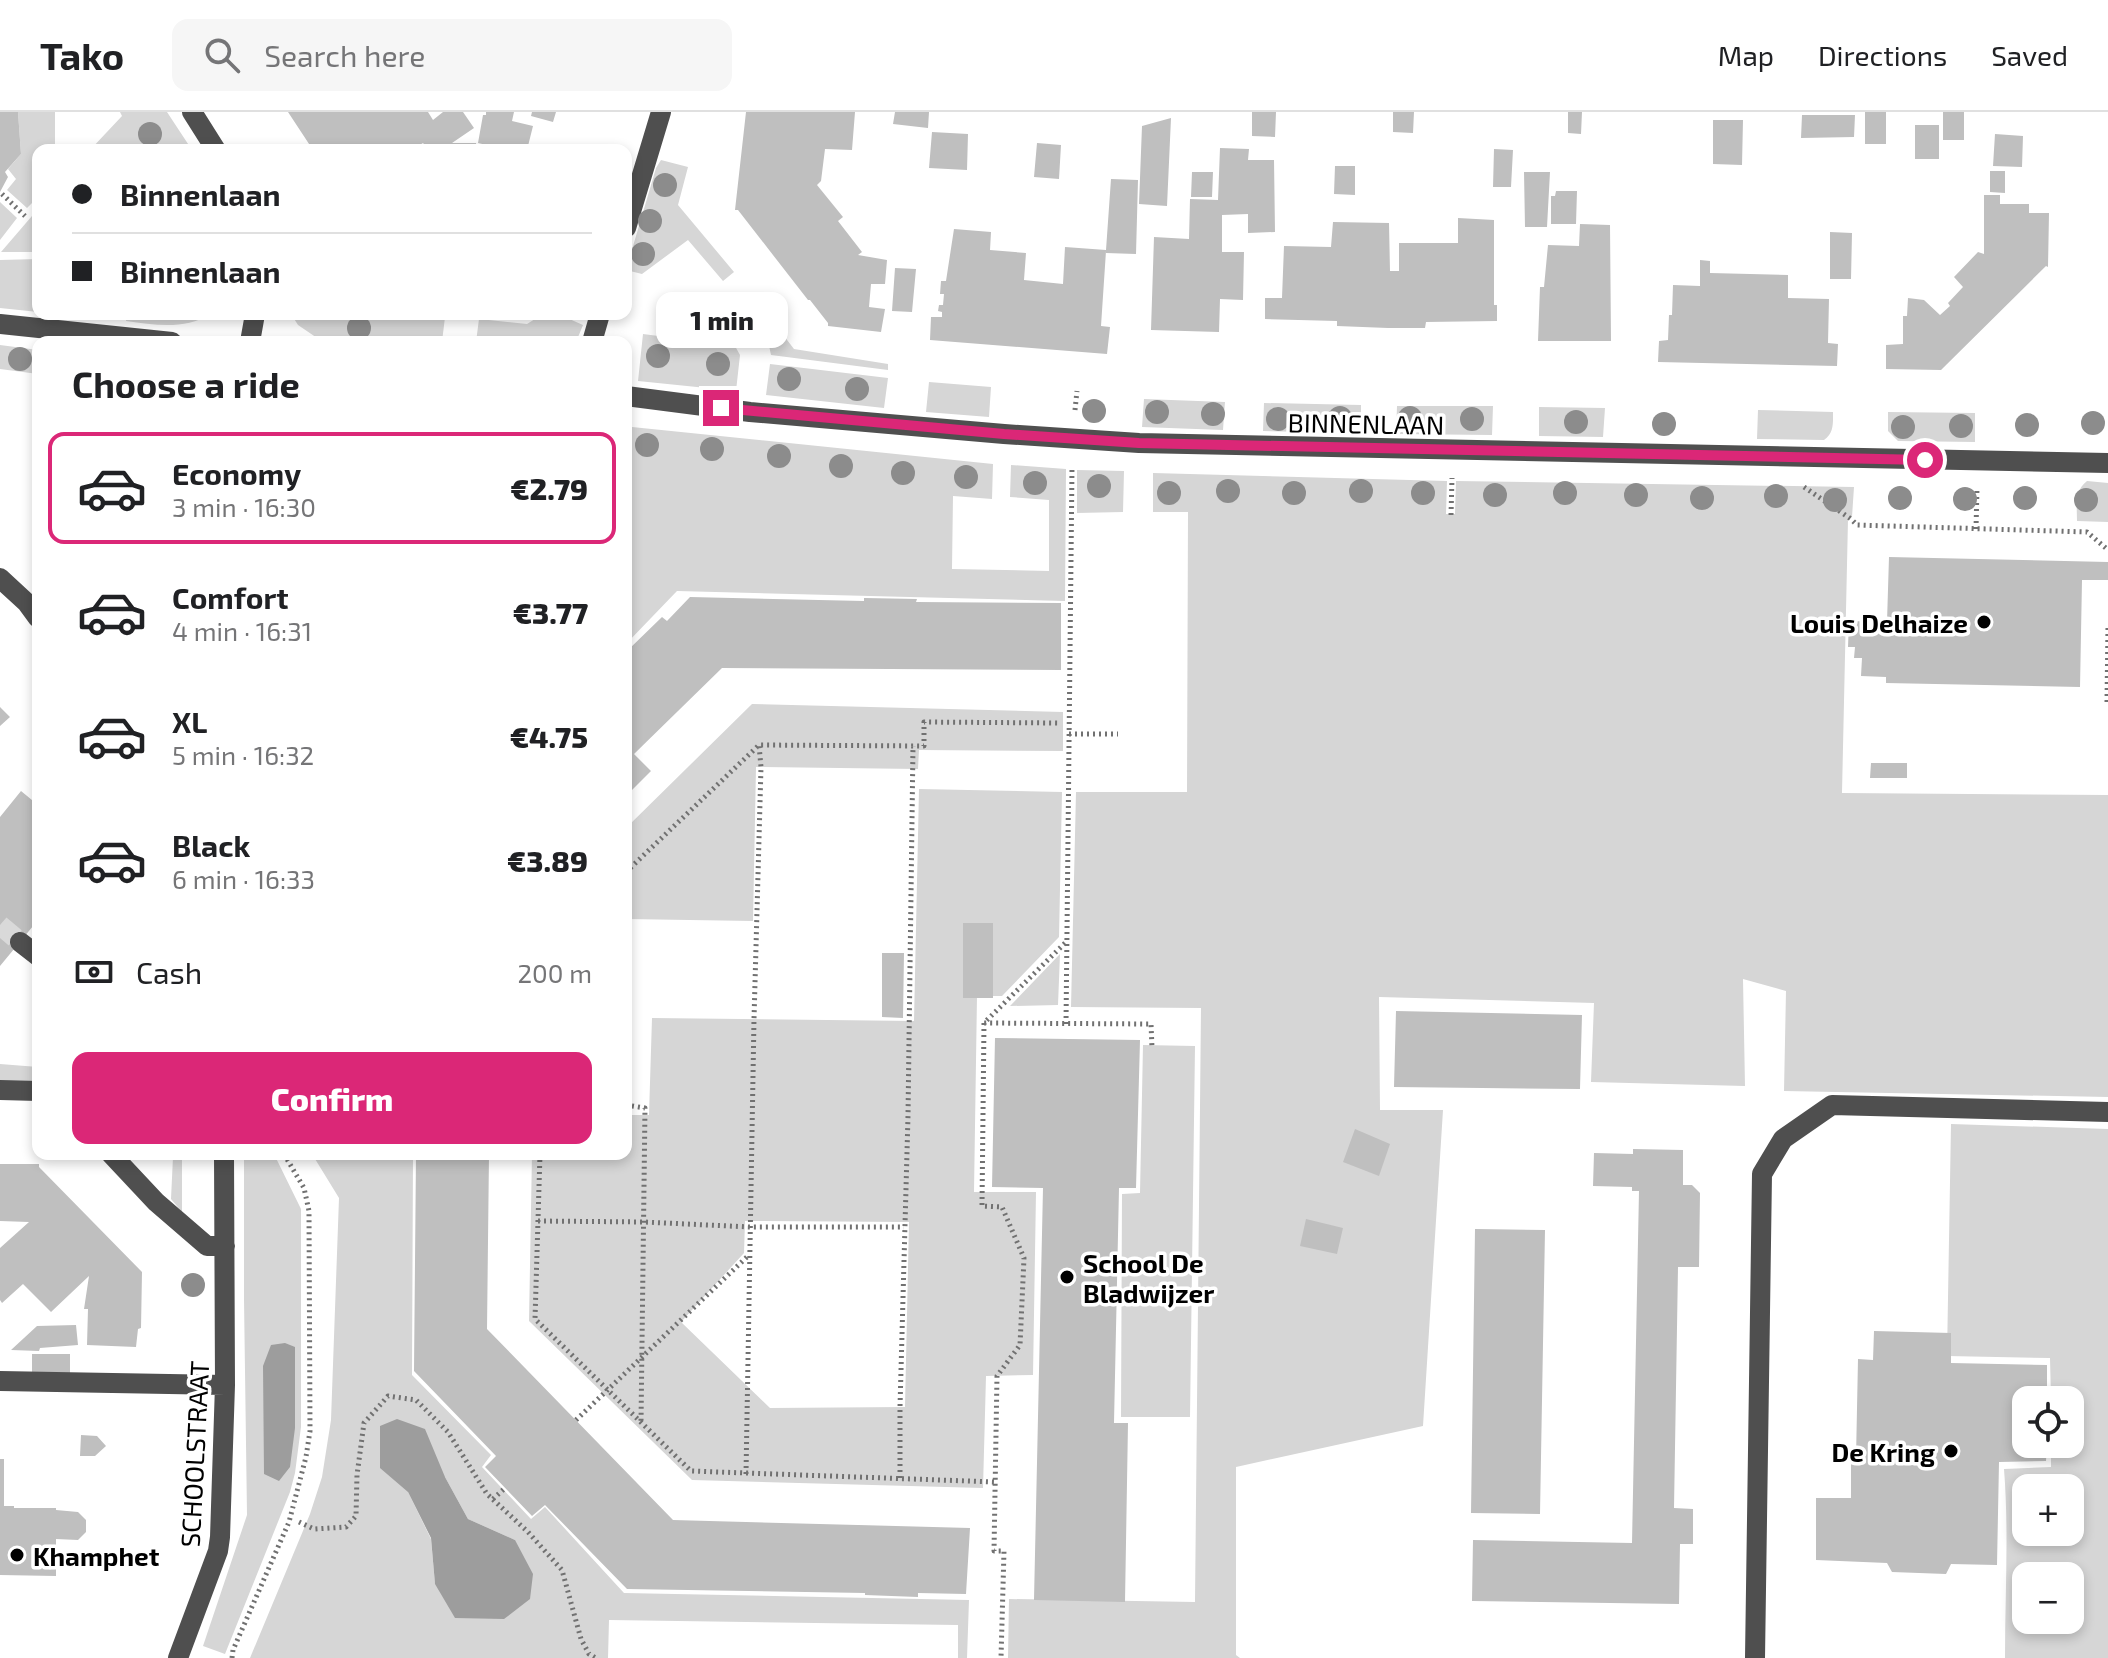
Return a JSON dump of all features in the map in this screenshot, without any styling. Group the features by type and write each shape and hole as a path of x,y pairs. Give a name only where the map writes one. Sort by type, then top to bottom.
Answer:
{"street":[{"path":"192,112 212,144"},
{"path":"632,208 661,112"},
{"path":"0,324 115,336"},
{"name":"BINNENLAAN","path":"632,397 750,412 1151,444 2108,463"},
{"path":"0,578 32,610"},
{"path":"20,942 32,951"},
{"path":"0,1090 32,1091"},
{"path":"1755,1658 1762,1174 1783,1139 1832,1105 2108,1112"},
{"path":"117,1160 156,1202 207,1246 225,1246"},
{"name":"SCHOOLSTRAAT","path":"178,1658 218,1551 220,1537 225,1385 224,1160"},
{"path":"0,1381 225,1385"}],"path":[{"path":"2,194 25,216"},
{"path":"1066,1024 1072,462"},
{"path":"1451,515 1452,477"},
{"path":"1976,529 1977,479"},
{"path":"1801,481 1801,485 1857,525 2087,532 2108,550"},
{"path":"2107,702 2108,626"},
{"path":"632,866 759,745 924,746 924,722 1059,723"},
{"path":"1069,734 1118,734"},
{"path":"746,1474 759,745"},
{"path":"900,1478 913,746"},
{"path":"1001,1658 1004,1551 994,1551 997,1376 1020,1345 1024,1258 1002,1207 982,1206 984,1023 1066,942"},
{"path":"984,1023 1151,1024 1152,1048"},
{"path":"632,1106 645,1108 641,1423"},
{"path":"232,1658 289,1522 310,1431 309,1211 304,1188 288,1160"},
{"path":"540,1160 535,1319 691,1471 995,1482"},
{"path":"538,1221 750,1227 904,1227"},
{"path":"576,1420 749,1255"},
{"path":"299,1522 314,1529 346,1527 356,1516 357,1475 364,1423 388,1396 416,1400 448,1432 487,1494 528,1532 562,1570 581,1639 589,1654 596,1658"},
{"path":"493,1499 505,1488"}],"shaded area":[{"path":"18,112 55,112 55,144 32,144 32,203 27,208 7,190 16,179 8,169 21,154"},
{"path":"120,112 167,112 188,144 96,144 122,116"},
{"path":"661,160 688,167 678,205 734,272 723,281 688,240 642,274 632,272 632,250"},
{"path":"0,202 17,218 0,240"},
{"path":"32,216 32,252 1,252"},
{"path":"32,259 32,311 0,308 0,260"},
{"path":"767,314 794,349 888,364 888,370 771,355 768,341 757,323"},
{"path":"126,320 198,320 170,325"},
{"path":"295,320 445,320 443,336 314,336"},
{"path":"479,320 527,324 533,320 572,320 583,325 578,336 477,336"},
{"path":"643,334 735,346 740,355 736,391 638,381"},
{"path":"0,345 32,349 32,373 0,369"},
{"path":"770,364 888,378 884,408 766,395"},
{"path":"929,382 991,387 989,417 926,412"},
{"path":"1144,399 1225,402 1223,430 1142,427"},
{"path":"1264,403 1361,405 1361,433 1263,431"},
{"path":"1397,406 1493,406 1492,435 1396,434"},
{"path":"1539,407 1605,408 1603,437 1539,436"},
{"path":"1758,410 1833,412 1832,428 1824,440 1757,439"},
{"path":"1888,412 1975,413 1975,442 1898,441 1888,431"},
{"path":"632,427 993,464 992,499 953,496 952,569 1049,571 1049,500 1010,497 1011,465 1066,469 1065,601 677,591 632,638"},
{"path":"1077,470 1124,471 1123,512 1077,513"},
{"path":"1153,473 1447,481 1446,514 1455,514 1456,481 1854,487 1852,517 1848,519 1842,793 2108,795 2108,1097 1784,1091 1786,991 1743,979 1745,1086 1591,1082 1594,1003 1379,997 1380,1110 1443,1110 1423,1426 1236,1467 1236,1655 1240,1658 1008,1658 1009,1599 1195,1602 1201,1008 1071,1007 1076,792 1187,792 1188,512 1153,512"},
{"path":"2087,481 2108,483 2108,522 2077,521 2078,494"},
{"path":"752,704 1063,712 1063,751 919,750 918,769 756,767 753,921 632,919 632,822"},
{"path":"919,789 1062,792 1059,937 1002,996 977,996 974,1192 1036,1192 1033,1375 986,1376 983,1488 692,1480 529,1321 532,1160 632,1160 632,1115 649,1115 652,1018 914,1021","holes":["745,1221 909,1222 905,1407 770,1408 681,1322 744,1253"]},
{"path":"1060,954 1058,1005 1010,1006"},
{"path":"1143,1045 1195,1046 1190,1417 1121,1417 1122,1194 1140,1193"},
{"path":"0,1064 32,1067 32,1081 0,1081"},
{"path":"1951,1124 2108,1129 2108,1658 2005,1658 2007,1540 2004,1469 2051,1467 2051,1458 2084,1458 2084,1386 2051,1386 2050,1358 1947,1356"},
{"path":"173,1160 182,1160 182,1212 171,1199"},
{"path":"244,1160 277,1160 301,1209 301,1427 290,1492 225,1654 203,1646 247,1515"},
{"path":"316,1160 413,1160 412,1375 491,1455 482,1467 531,1519 545,1507 624,1593 969,1600 967,1658 958,1658 958,1625 609,1620 608,1658 250,1658 310,1514 322,1477 331,1420 339,1198","holes":["445,1477 468,1519 515,1540 435,1584 431,1539 408,1492"]},
{"path":"285,1343 295,1347 295,1428 290,1467 279,1481 264,1474 263,1366 271,1345"},
{"path":"397,1419 425,1429 445,1477 468,1519 515,1540 533,1574 530,1599 504,1619 455,1618 435,1584 431,1538 408,1492 380,1468 380,1426"}],"building":[{"path":"0,112 18,112 21,154 5,172 8,177 0,192"},
{"path":"288,112 428,112 433,120 443,112 463,112 474,128 452,143 476,144 423,143 309,144"},
{"path":"486,112 514,112 512,121 533,126 528,144 478,143 483,115"},
{"path":"532,112 556,112 553,122 531,116"},
{"path":"746,112 855,112 852,150 825,149 821,181 817,185 843,217 838,221 862,252 858,255 887,260 885,284 871,284 869,307 885,309 881,332 828,326 735,210"},
{"path":"895,112 929,112 928,128 893,124"},
{"path":"1252,112 1276,112 1275,137 1252,136"},
{"path":"1393,112 1414,112 1413,133 1393,132"},
{"path":"1568,112 1582,112 1581,134 1568,133"},
{"path":"1865,112 1886,112 1886,144 1865,144"},
{"path":"1943,112 1964,112 1964,140 1943,140"},
{"path":"1802,115 1855,115 1854,137 1801,138"},
{"path":"1171,118 1167,206 1139,204 1142,126"},
{"path":"1713,120 1743,120 1742,165 1713,164"},
{"path":"1915,125 1939,125 1939,159 1915,159"},
{"path":"932,132 968,134 967,170 929,168"},
{"path":"1995,134 2023,136 2022,167 1993,166"},
{"path":"1037,143 1061,145 1059,179 1034,177"},
{"path":"1220,148 1249,149 1248,160 1274,160 1275,232 1248,233 1248,214 1222,215 1222,252 1244,252 1243,300 1220,299 1219,332 1151,330 1154,237 1189,239 1190,199 1218,200"},
{"path":"1494,149 1513,150 1511,187 1493,187"},
{"path":"1335,166 1355,166 1355,195 1334,194"},
{"path":"1990,171 2005,171 2005,193 1990,192"},
{"path":"1192,172 1213,172 1212,197 1191,197"},
{"path":"1524,172 1550,172 1547,227 1525,227"},
{"path":"1111,179 1138,180 1136,254 1106,251 1101,326 1110,327 1107,354 930,340 931,317 942,317 942,312 938,311 939,305 943,305 941,281 946,281 954,229 991,232 990,250 1026,253 1024,280 1063,284 1065,247 1106,250"},
{"path":"1556,191 1577,191 1576,224 1551,224 1551,196 1555,196"},
{"path":"1984,195 2000,195 2000,204 2029,204 2029,213 2049,213 2048,267 1941,370 1886,369 1886,345 1903,344 1903,316 1907,316 1908,298 1924,300 1940,315 1963,287 1954,277 1978,252 1984,254"},
{"path":"1458,218 1494,220 1494,305 1497,305 1497,321 1426,322 1425,328 1388,328 1337,326 1337,321 1265,319 1265,298 1282,298 1284,246 1331,247 1333,222 1389,223 1390,271 1399,271 1399,243 1458,243"},
{"path":"1580,224 1610,225 1611,341 1538,341 1540,287 1544,287 1548,245 1579,246"},
{"path":"1830,232 1852,233 1851,279 1830,279"},
{"path":"1700,260 1710,261 1710,273 1788,275 1788,298 1829,299 1828,343 1838,344 1837,366 1658,362 1659,341 1668,340 1673,285 1700,286"},
{"path":"895,268 916,269 912,312 892,311"},
{"name":"Louis Delhaize","path":"1889,557 2108,562 2108,580 2082,580 2080,687 1886,683 1886,677 1861,676 1862,658 1854,658 1855,647 1848,647 1849,621 1887,622"},
{"path":"690,597 1061,603 1061,670 722,668 634,754 651,771 632,790 632,646 662,617 667,621"},
{"path":"0,707 10,717 0,726"},
{"path":"1871,763 1907,763 1907,778 1870,778"},
{"path":"21,791 32,800 32,927 0,966 0,817"},
{"path":"963,923 993,923 993,998 963,998"},
{"path":"882,953 904,953 903,1018 882,1017"},
{"path":"1396,1011 1582,1015 1580,1089 1394,1087"},
{"path":"995,1038 1140,1040 1136,1188 1119,1188 1114,1423 1128,1423 1125,1602 1034,1600 1043,1188 992,1187"},
{"path":"1355,1129 1390,1144 1379,1176 1343,1162"},
{"path":"1633,1149 1683,1150 1683,1185 1692,1185 1700,1193 1699,1267 1678,1267 1674,1508 1693,1509 1693,1544 1680,1544 1679,1604 1472,1601 1473,1540 1632,1543 1639,1191 1632,1191 1632,1187 1593,1186 1594,1153 1633,1154"},
{"path":"416,1160 489,1160 487,1329 673,1520 970,1528 966,1594 918,1593 918,1597 865,1593 627,1589 545,1505 532,1516 485,1467 496,1456 414,1371"},
{"path":"0,1164 39,1164 142,1272 141,1328 138,1329 136,1347 87,1345 88,1309 84,1309 89,1276 51,1312 23,1284 2,1303 0,1248 29,1222 0,1221"},
{"path":"1306,1219 1343,1228 1337,1254 1300,1246"},
{"path":"1475,1229 1545,1230 1540,1514 1471,1513"},
{"path":"76,1325 78,1345 40,1348 39,1351 11,1350 37,1326"},
{"name":"De Kring","path":"1874,1331 1951,1333 1951,1363 2047,1365 2047,1386 2012,1386 2012,1458 2046,1458 2046,1461 1999,1462 1997,1565 1951,1564 1946,1574 1892,1572 1887,1563 1816,1560 1816,1498 1851,1498 1851,1458 1856,1458 1858,1359 1873,1360"},
{"path":"32,1354 70,1354 70,1373 32,1372"},
{"path":"81,1435 97,1436 106,1446 95,1456 80,1456"},
{"path":"0,1459 4,1459 4,1506 56,1508 78,1512 86,1520 86,1532 78,1540 56,1539 56,1576 0,1575"}],"tunnel":[{"path":"0,925 20,942"}],"place":[{"name":"Louis Delhaize","path":"1984,622"},
{"name":"School De Bladwijzer","path":"1067,1277"},
{"name":"De Kring","path":"1951,1451"},
{"name":"Khamphet","path":"17,1555"}],"route":[{"path":"721,408 1139,443 1925,460"}]}
